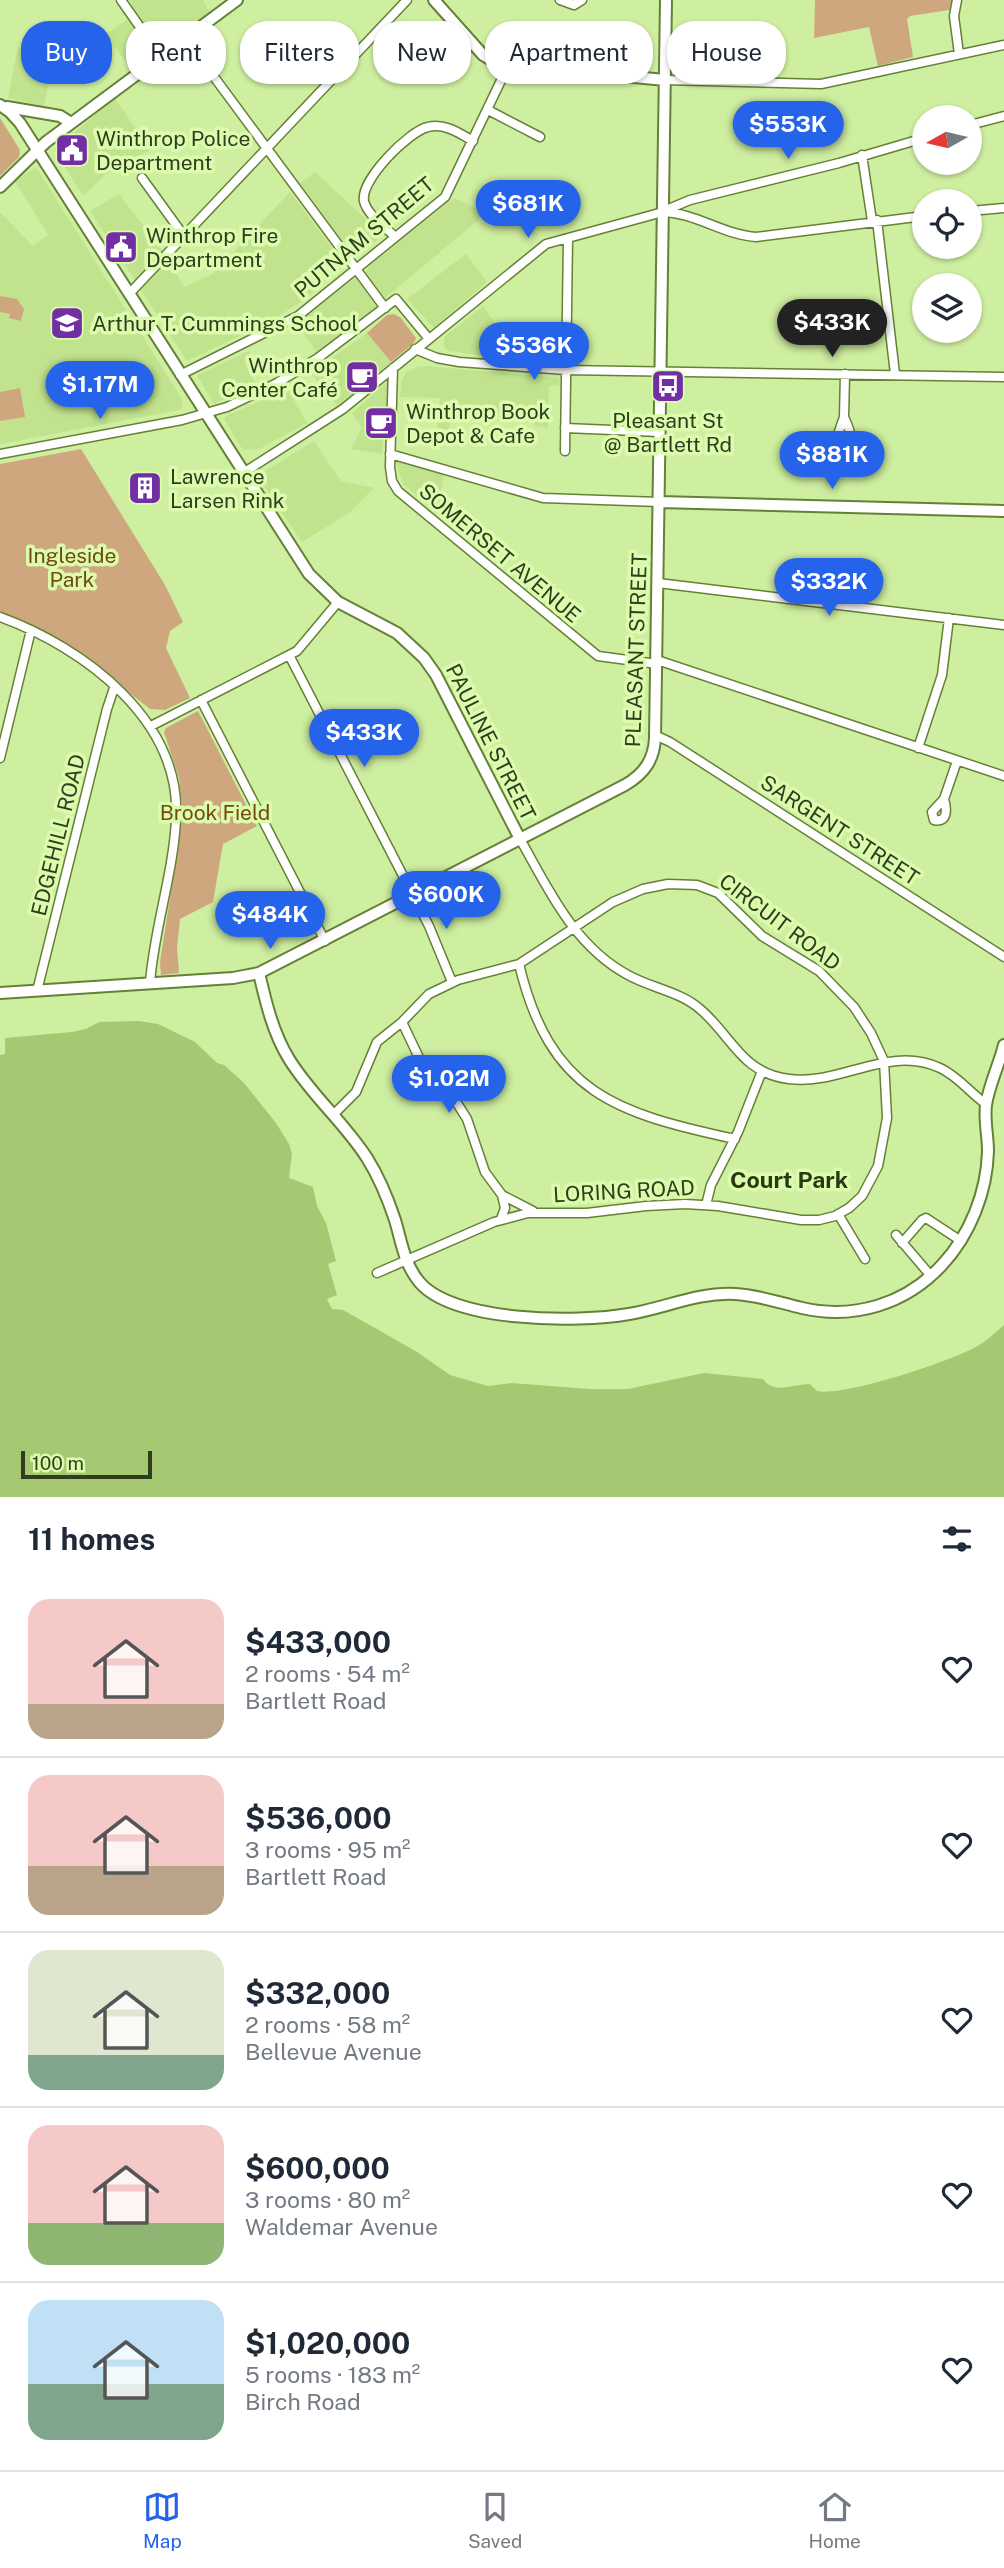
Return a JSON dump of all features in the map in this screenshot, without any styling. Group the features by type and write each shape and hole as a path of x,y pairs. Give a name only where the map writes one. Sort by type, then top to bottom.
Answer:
{"main road":[{"path":"210,21 237,0"},
{"path":"433,0 485,56"},
{"name":"PLEASANT STREET","path":"0,993 233,978 259,973 638,777 653,756 656,735 666,0"},
{"path":"653,79 665,80"},
{"path":"0,187 37,150 126,83"},
{"path":"0,105 60,116 71,123"},
{"name":"PAULINE STREET","path":"0,105 15,116 309,574 338,602 397,633 428,662 520,839"},
{"path":"659,502 1004,511"},
{"path":"259,973 270,1016 285,1052 302,1077 352,1136 377,1176 407,1261 421,1285 445,1302 495,1312 556,1318 615,1316 705,1295 726,1294 757,1296 822,1312 853,1312 893,1300 915,1288 931,1276 961,1241 975,1212 985,1177 988,1154 986,1104 1004,1045"}],"street":[{"path":"121,0 136,21"},
{"path":"129,294 407,0"},
{"path":"560,0 574,5 583,0"},
{"path":"957,0 954,16 959,54"},
{"path":"665,80 816,85 1004,45"},
{"path":"219,84 385,308"},
{"name":"PUTNAM STREET","path":"180,375 290,321 445,197 500,84"},
{"path":"488,110 540,137"},
{"path":"982,122 1004,116"},
{"path":"395,237 365,206 364,189 372,176 408,138 422,128 444,127 473,141"},
{"path":"243,473 327,421 546,244 663,212 690,200 912,141"},
{"path":"862,155 895,374"},
{"path":"142,178 184,236"},
{"path":"982,210 1004,208"},
{"path":"663,212 677,213 732,233 756,237 912,217"},
{"path":"565,451 568,238"},
{"path":"0,454 206,414 250,397 330,351 396,299 429,339"},
{"path":"415,349 437,358 459,362 566,370 1004,374"},
{"name":"SOMERSET AVENUE","path":"393,368 390,454 391,476 398,491 598,656 657,662 1004,776"},
{"path":"844,417 845,374"},
{"path":"565,428 660,432"},
{"path":"390,454 543,498 659,502"},
{"path":"658,583 1004,625"},
{"path":"151,726 289,655 304,645 338,602"},
{"path":"0,617 69,652 136,707 151,726 170,767 176,814 150,983"},
{"path":"918,748 942,675 949,618"},
{"path":"0,758 31,631"},
{"path":"289,655 429,926 452,982"},
{"name":"EDGEHILL ROAD","path":"37,991 114,688"},
{"path":"201,700 325,940"},
{"name":"SARGENT STREET","path":"656,735 1004,957"},
{"path":"944,799 957,761"},
{"path":"520,839 573,928 600,956 632,977 693,1003 708,1016 743,1058 762,1071 782,1078 813,1080 884,1061 919,1062 941,1068 986,1104"},
{"name":"CIRCUIT ROAD","path":"334,1114 356,1092 376,1042 402,1022 425,997 452,982 519,964 613,902 650,887 685,884 713,890 728,900 762,936 813,967 841,991 864,1022 884,1061"},
{"path":"519,964 529,1002 543,1034 561,1060 585,1084 608,1099 648,1116 736,1139"},
{"path":"402,1022 422,1064 465,1114 485,1172 502,1195 513,1203 536,1212"},
{"name":"LORING ROAD","path":"377,1273 501,1219 536,1212 587,1213 653,1205 706,1205 805,1220 822,1220 838,1214 862,1196 880,1162 887,1118 884,1061"},
{"path":"706,1205 711,1185 736,1139 762,1071"},
{"path":"501,1219 505,1208 502,1195"},
{"path":"838,1214 865,1259"},
{"path":"902,1243 926,1218 961,1241"},
{"path":"895,1235 931,1276"}],"shaded area":[{"path":"129,0 203,0 210,12 198,21 126,21 126,62 112,43 112,30 137,13"},
{"path":"18,47 21,47 21,84 49,84 44,106 8,98"},
{"path":"115,98 150,150 106,174 83,196 54,150"},
{"name":"Arthur T. Cummings School","path":"36,167 182,399 183,405 179,410 0,444 0,212 33,246 48,235 15,181"},
{"path":"315,172 383,235 355,258 300,183"},
{"path":"290,192 345,265 299,303 274,319 187,361 90,211 119,194 162,250 184,287 213,274"},
{"path":"454,198 483,212 477,221 385,298 366,273 368,267"},
{"path":"466,254 487,282 434,328 407,299"},
{"path":"355,278 377,307 317,353 297,324"},
{"path":"483,306 498,328 497,357 449,351 444,347 444,337"},
{"path":"367,333 391,362 338,406 311,373"},
{"path":"249,351 251,357 244,362 257,385 214,404 197,375"},
{"path":"416,367 559,378 560,385 549,386 548,428 534,426 534,421 495,417 495,411 452,411 449,431 437,428 440,398 400,397 402,380 406,373"},
{"path":"388,381 382,454 351,449 362,428 352,413"},
{"path":"288,389 307,423 259,449 243,450 224,419 226,416"},
{"path":"314,441 341,481 374,488 349,513 302,542 257,476"},
{"path":"395,460 444,473 437,513 403,484"},
{"path":"139,1021 158,1024 195,1042 244,1083 276,1123 292,1154 289,1178 313,1187 317,1206 326,1223 336,1261 328,1264 337,1295 327,1299 332,1309 343,1310 417,1352 450,1375 488,1386 511,1383 628,1389 704,1373 763,1379 778,1388 810,1384 817,1391 830,1391 871,1384 961,1354 978,1346 1004,1325 1004,1497 0,1497 0,1055 5,1054 5,1038 72,1032 99,1022"}],"green space":[{"path":"815,0 955,0 952,9 910,16 907,19 913,57 878,66 869,27 814,38"},
{"path":"0,118 20,150 19,157 0,176"},
{"path":"0,296 17,299 24,309 21,321 9,318 10,314 0,312"},
{"path":"394,314 401,318 416,338 414,343 391,362 367,333 387,315"},
{"path":"20,388 25,417 0,421 0,392"},
{"name":"Ingleside Park","path":"81,449 165,585 183,622 170,631 166,648 190,698 165,710 150,709 70,646 0,611 0,464"},
{"name":"Brook Field","path":"198,711 257,826 223,844 213,902 180,919 177,948 179,973 161,975 160,962 183,814 179,778 164,732 166,728"}],"place":[{"name":"Winthrop Police Department","path":"72,150"},
{"name":"Winthrop Fire Department","path":"121,247"},
{"name":"Arthur T. Cummings School","path":"67,323"},
{"name":"Winthrop Center Café","path":"362,377"},
{"name":"Pleasant St @ Bartlett Rd","path":"668,386"},
{"name":"Winthrop Book Depot & Cafe","path":"381,423"},
{"name":"Lawrence Larsen Rink","path":"145,488"}],"district":[{"name":"Court Park","path":"789,1179"}]}
